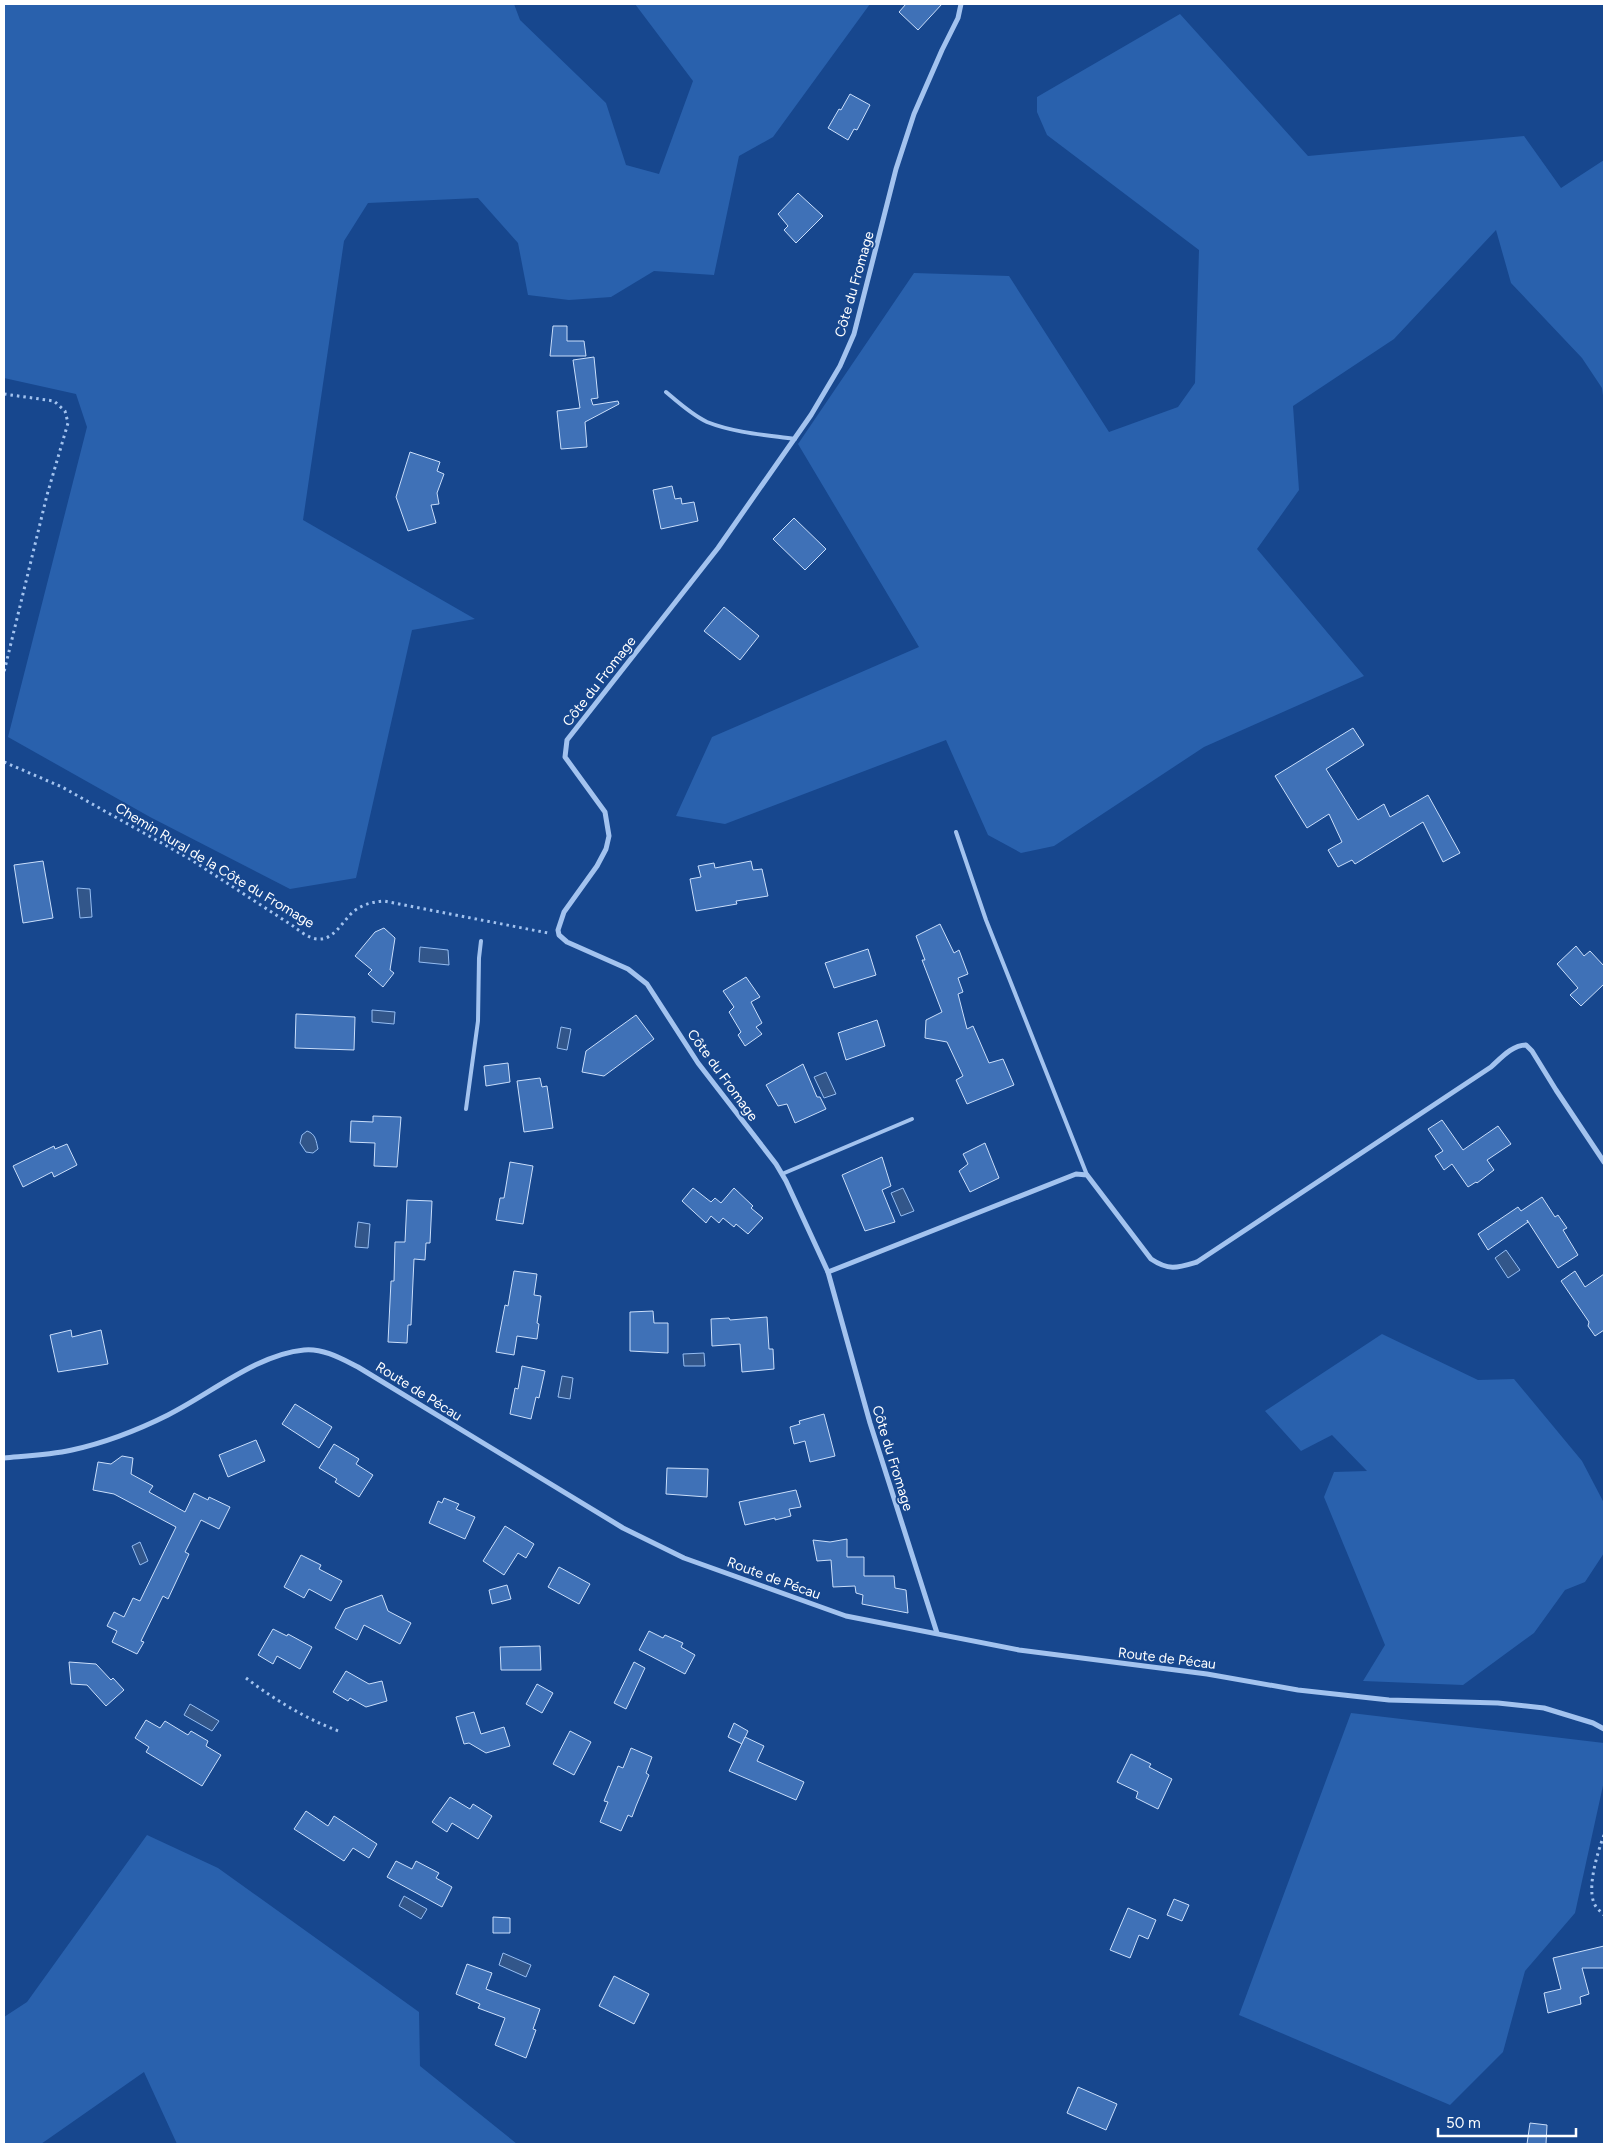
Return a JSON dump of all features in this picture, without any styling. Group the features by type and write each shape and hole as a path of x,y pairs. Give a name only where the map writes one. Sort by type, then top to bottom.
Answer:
{"street":[{"name":"Côte du Fromage","path":"938,1633 870,1422 828,1272 782,1174 698,1063 647,984 628,969 567,942 559,935 558,930 564,912 597,866 606,849 609,836 605,812 565,757 564,751 567,740 718,548 811,416 840,366 854,334 896,169 914,114 958,18 961,4"},
{"path":"828,1272 1076,1174 1087,1175 1151,1259 1162,1266 1174,1268 1197,1262 1491,1067 1512,1049 1522,1045 1532,1051 1604,1162"},
{"name":"Route de Pécau","path":"4,1458 73,1450 109,1439 168,1416 273,1356 315,1350 328,1353 358,1367 623,1528 684,1558 846,1616 1019,1650 1207,1674 1298,1690 1389,1700 1498,1703 1544,1708 1593,1723 1604,1729"}],"lane":[{"path":"666,392 682,406 707,421 742,432 795,439"},
{"path":"956,832 986,920 1087,1175"},
{"path":"466,1109 478,1021 481,941"},
{"path":"782,1174 912,1119"}],"path":[{"path":"4,394 54,401 65,410 68,423 47,495 4,672"},
{"name":"Chemin Rural de la Côte du Fromage","path":"4,762 62,787 190,859 301,931 318,939 331,935 353,912 366,904 384,901 559,935"},
{"path":"246,1678 283,1704 320,1724 341,1732"},
{"path":"1604,1835 1598,1851 1592,1896 1596,1908 1604,1915"}],"shaded area":[{"path":"4,4 514,4 520,20 606,103 626,165 659,174 693,81 635,4 870,4 773,137 739,156 714,275 654,271 611,297 569,300 528,295 518,243 478,198 368,203 344,241 303,520 475,619 412,630 356,878 290,889 150,817 8,737 87,427 76,394 4,378"},
{"path":"1180,14 1308,156 1524,136 1561,188 1604,160 1604,403 1602,388 1582,358 1511,283 1496,230 1394,339 1293,406 1299,490 1257,549 1364,676 1204,747 1054,846 1021,853 988,835 946,740 725,824 676,816 712,737 919,647 798,444 914,273 1009,276 1109,432 1178,407 1195,383 1199,250 1047,135 1037,112 1037,97"},
{"path":"77,888 90,889 92,917 80,918"},
{"path":"420,947 448,950 449,965 419,962"},
{"path":"372,1010 395,1012 394,1024 372,1022"},
{"path":"561,1027 571,1029 567,1050 557,1048"},
{"path":"826,1072 836,1094 824,1098 814,1077"},
{"path":"307,1131 314,1136 316,1141 318,1149 313,1153 306,1152 300,1143 302,1135"},
{"path":"903,1188 914,1211 901,1216 891,1193"},
{"path":"358,1222 370,1224 368,1248 355,1247"},
{"path":"1506,1250 1520,1270 1508,1278 1495,1258"},
{"path":"1382,1334 1478,1380 1514,1379 1582,1461 1604,1503 1604,1553 1585,1582 1565,1590 1534,1633 1463,1685 1363,1681 1385,1645 1324,1497 1334,1472 1367,1471 1332,1435 1301,1451 1265,1411"},
{"path":"704,1353 705,1366 684,1366 683,1354"},
{"path":"562,1376 573,1378 570,1399 558,1397"},
{"path":"140,1542 148,1561 140,1565 132,1546"},
{"path":"190,1704 219,1721 212,1731 184,1715"},
{"path":"1351,1713 1604,1743 1604,1781 1575,1913 1525,1971 1503,2052 1450,2105 1239,2015"},
{"path":"147,1835 218,1868 419,2012 420,2066 517,2144 177,2144 144,2072 41,2144 4,2144 4,2017 27,2002"},
{"path":"404,1896 427,1909 421,1919 399,1906"},
{"path":"503,1953 531,1965 526,1977 499,1965"}],"building":[{"path":"906,4 942,4 918,30 899,12"},
{"path":"850,94 870,105 857,130 854,129 848,140 828,128"},
{"path":"798,193 823,216 796,243 784,230 788,226 778,214"},
{"path":"553,326 567,326 567,341 584,341 586,356 550,356"},
{"path":"594,357 598,398 591,399 593,405 618,401 619,404 585,422 587,447 561,449 557,411 580,408 573,360"},
{"path":"410,452 440,462 437,471 444,474 437,493 439,504 431,505 436,523 408,531 396,497"},
{"path":"672,486 675,499 681,498 682,504 694,502 698,521 661,529 653,490"},
{"path":"794,518 826,549 805,570 773,539"},
{"path":"724,607 759,636 740,660 704,631"},
{"path":"1353,728 1364,745 1326,769 1358,820 1384,804 1390,817 1428,795 1460,853 1443,862 1423,822 1355,864 1352,860 1338,867 1328,850 1342,842 1329,814 1307,828 1275,776"},
{"path":"43,861 53,918 23,923 14,865"},
{"path":"751,861 753,870 762,869 768,896 736,901 737,904 696,911 690,879 701,877 698,866 714,863 715,868"},
{"path":"940,924 954,953 959,950 968,974 958,978 963,992 958,994 967,1029 973,1026 989,1063 1003,1059 1014,1085 967,1104 956,1080 963,1076 947,1042 925,1038 926,1020 942,1012 922,960 925,960 916,936"},
{"path":"384,928 395,938 390,970 394,973 383,987 368,974 372,970 355,956 375,932"},
{"path":"1576,946 1584,956 1590,951 1604,966 1604,984 1581,1006 1570,995 1578,988 1557,964"},
{"path":"868,949 876,975 834,988 825,963"},
{"path":"746,977 760,997 751,1002 762,1023 756,1027 762,1034 745,1046 738,1035 741,1032 729,1012 734,1007 723,991"},
{"path":"296,1014 355,1017 354,1050 295,1048"},
{"path":"636,1015 654,1039 604,1076 582,1072 586,1051"},
{"path":"877,1020 885,1046 846,1060 838,1033"},
{"path":"508,1063 510,1082 486,1086 484,1066"},
{"path":"803,1064 817,1097 820,1097 826,1109 795,1123 787,1104 778,1106 766,1085"},
{"path":"540,1078 542,1087 547,1086 553,1128 524,1132 517,1081"},
{"path":"373,1116 401,1117 397,1167 374,1166 375,1143 350,1142 351,1121 373,1122"},
{"path":"1442,1120 1463,1150 1498,1126 1511,1144 1487,1160 1494,1170 1477,1183 1468,1187 1452,1164 1444,1170 1435,1156 1443,1151 1428,1129"},
{"path":"985,1143 999,1178 970,1192 959,1171 968,1164 963,1154"},
{"path":"67,1144 77,1165 54,1177 52,1172 23,1187 13,1166 54,1146 55,1149"},
{"path":"882,1157 891,1186 882,1190 895,1222 865,1231 842,1175"},
{"path":"510,1162 533,1166 523,1224 496,1220 500,1198 504,1198"},
{"path":"693,1188 711,1202 715,1198 721,1203 734,1188 753,1206 751,1208 763,1218 748,1234 736,1224 734,1227 723,1218 719,1223 711,1216 706,1223 682,1201"},
{"path":"1542,1197 1555,1217 1558,1215 1567,1228 1563,1230 1578,1255 1558,1268 1527,1220 1528,1222 1488,1250 1478,1234 1518,1207 1521,1211"},
{"path":"407,1200 432,1201 430,1243 426,1243 425,1260 414,1259 411,1325 408,1325 407,1343 388,1342 391,1281 394,1281 395,1242 405,1242"},
{"path":"514,1271 537,1274 534,1295 541,1296 537,1339 517,1336 514,1355 496,1352 505,1305 508,1306"},
{"path":"1575,1271 1585,1287 1604,1274 1604,1330 1595,1336 1588,1326 1589,1322 1561,1281"},
{"path":"653,1311 654,1323 668,1323 668,1353 630,1351 630,1312"},
{"path":"767,1317 769,1349 773,1349 774,1369 742,1372 740,1344 712,1346 711,1319 729,1318 730,1320"},
{"path":"71,1330 72,1337 101,1330 108,1364 58,1372 50,1335"},
{"path":"522,1366 545,1371 539,1398 536,1397 531,1419 510,1414 515,1388 518,1389"},
{"path":"295,1404 332,1427 319,1448 282,1424"},
{"path":"824,1414 835,1456 810,1462 805,1441 794,1444 790,1427 800,1424 799,1421"},
{"path":"256,1440 265,1461 228,1477 219,1455"},
{"path":"334,1444 359,1459 356,1464 373,1475 359,1497 335,1482 337,1479 319,1468"},
{"path":"122,1456 133,1458 131,1474 153,1486 149,1492 185,1512 194,1493 208,1500 209,1497 230,1507 219,1529 201,1520 185,1552 189,1554 168,1599 163,1596 141,1641 144,1642 137,1654 112,1642 117,1631 107,1626 114,1612 124,1617 133,1598 140,1601 176,1527 114,1494 93,1490 98,1462 111,1464"},
{"path":"667,1468 708,1469 707,1497 666,1494"},
{"path":"796,1490 801,1507 789,1509 791,1516 745,1525 739,1502"},
{"path":"444,1498 459,1504 456,1509 475,1517 465,1539 429,1523 438,1501 442,1503"},
{"path":"505,1526 534,1544 526,1558 518,1553 504,1575 483,1561"},
{"path":"847,1539 847,1557 864,1557 864,1576 894,1576 895,1588 906,1590 908,1613 862,1604 863,1595 856,1593 855,1586 833,1587 831,1560 817,1561 813,1540 830,1542"},
{"path":"301,1555 321,1565 319,1569 342,1581 331,1601 309,1589 304,1598 284,1587"},
{"path":"559,1567 590,1584 579,1604 548,1587"},
{"path":"507,1585 511,1599 492,1604 489,1590"},
{"path":"382,1595 388,1611 411,1623 400,1644 364,1625 357,1640 335,1628 345,1609"},
{"path":"273,1629 287,1636 288,1634 312,1647 300,1669 277,1656 273,1664 258,1655"},
{"path":"649,1631 663,1638 665,1635 683,1643 681,1647 695,1655 685,1674 639,1650"},
{"path":"540,1646 541,1670 501,1670 500,1647"},
{"path":"69,1662 96,1664 111,1680 113,1678 124,1690 106,1706 87,1685 71,1684"},
{"path":"634,1662 645,1668 626,1709 614,1703"},
{"path":"346,1671 369,1684 382,1681 387,1701 366,1707 350,1698 348,1701 333,1692"},
{"path":"537,1684 553,1693 542,1713 526,1704"},
{"path":"474,1712 481,1734 504,1727 510,1746 486,1753 469,1743 464,1744 456,1717"},
{"path":"146,1720 160,1728 165,1721 188,1735 191,1731 208,1741 206,1746 221,1755 202,1786 146,1752 149,1747 135,1738"},
{"path":"734,1723 748,1731 742,1744 728,1737"},
{"path":"570,1731 591,1742 574,1775 553,1764"},
{"path":"745,1737 764,1746 757,1761 804,1782 796,1800 729,1771"},
{"path":"631,1748 652,1757 646,1773 649,1775 632,1817 628,1815 621,1831 600,1822 608,1802 604,1801 618,1766 623,1768"},
{"path":"1131,1754 1151,1764 1149,1767 1172,1779 1158,1809 1136,1798 1138,1792 1117,1782"},
{"path":"450,1797 470,1809 473,1804 492,1816 478,1839 452,1823 447,1832 432,1822"},
{"path":"306,1811 328,1826 334,1816 377,1844 369,1858 353,1848 344,1861 294,1829"},
{"path":"396,1861 412,1869 416,1861 439,1873 436,1878 452,1887 442,1907 387,1877"},
{"path":"1174,1899 1189,1905 1182,1921 1167,1915"},
{"path":"1128,1908 1156,1920 1148,1939 1139,1935 1130,1958 1110,1950"},
{"path":"493,1917 510,1918 510,1933 493,1933"},
{"path":"1604,1946 1604,1968 1582,1968 1589,1994 1580,1997 1581,2004 1548,2013 1544,1993 1561,1989 1553,1958"},
{"path":"467,1964 492,1973 486,1989 540,2009 533,2029 536,2030 526,2058 495,2045 505,2018 478,2008 480,2004 456,1994"},
{"path":"614,1976 649,1994 634,2024 599,2006"},
{"path":"1078,2087 1117,2104 1106,2130 1067,2113"},
{"path":"1530,2123 1547,2125 1546,2144 1527,2144"}]}
